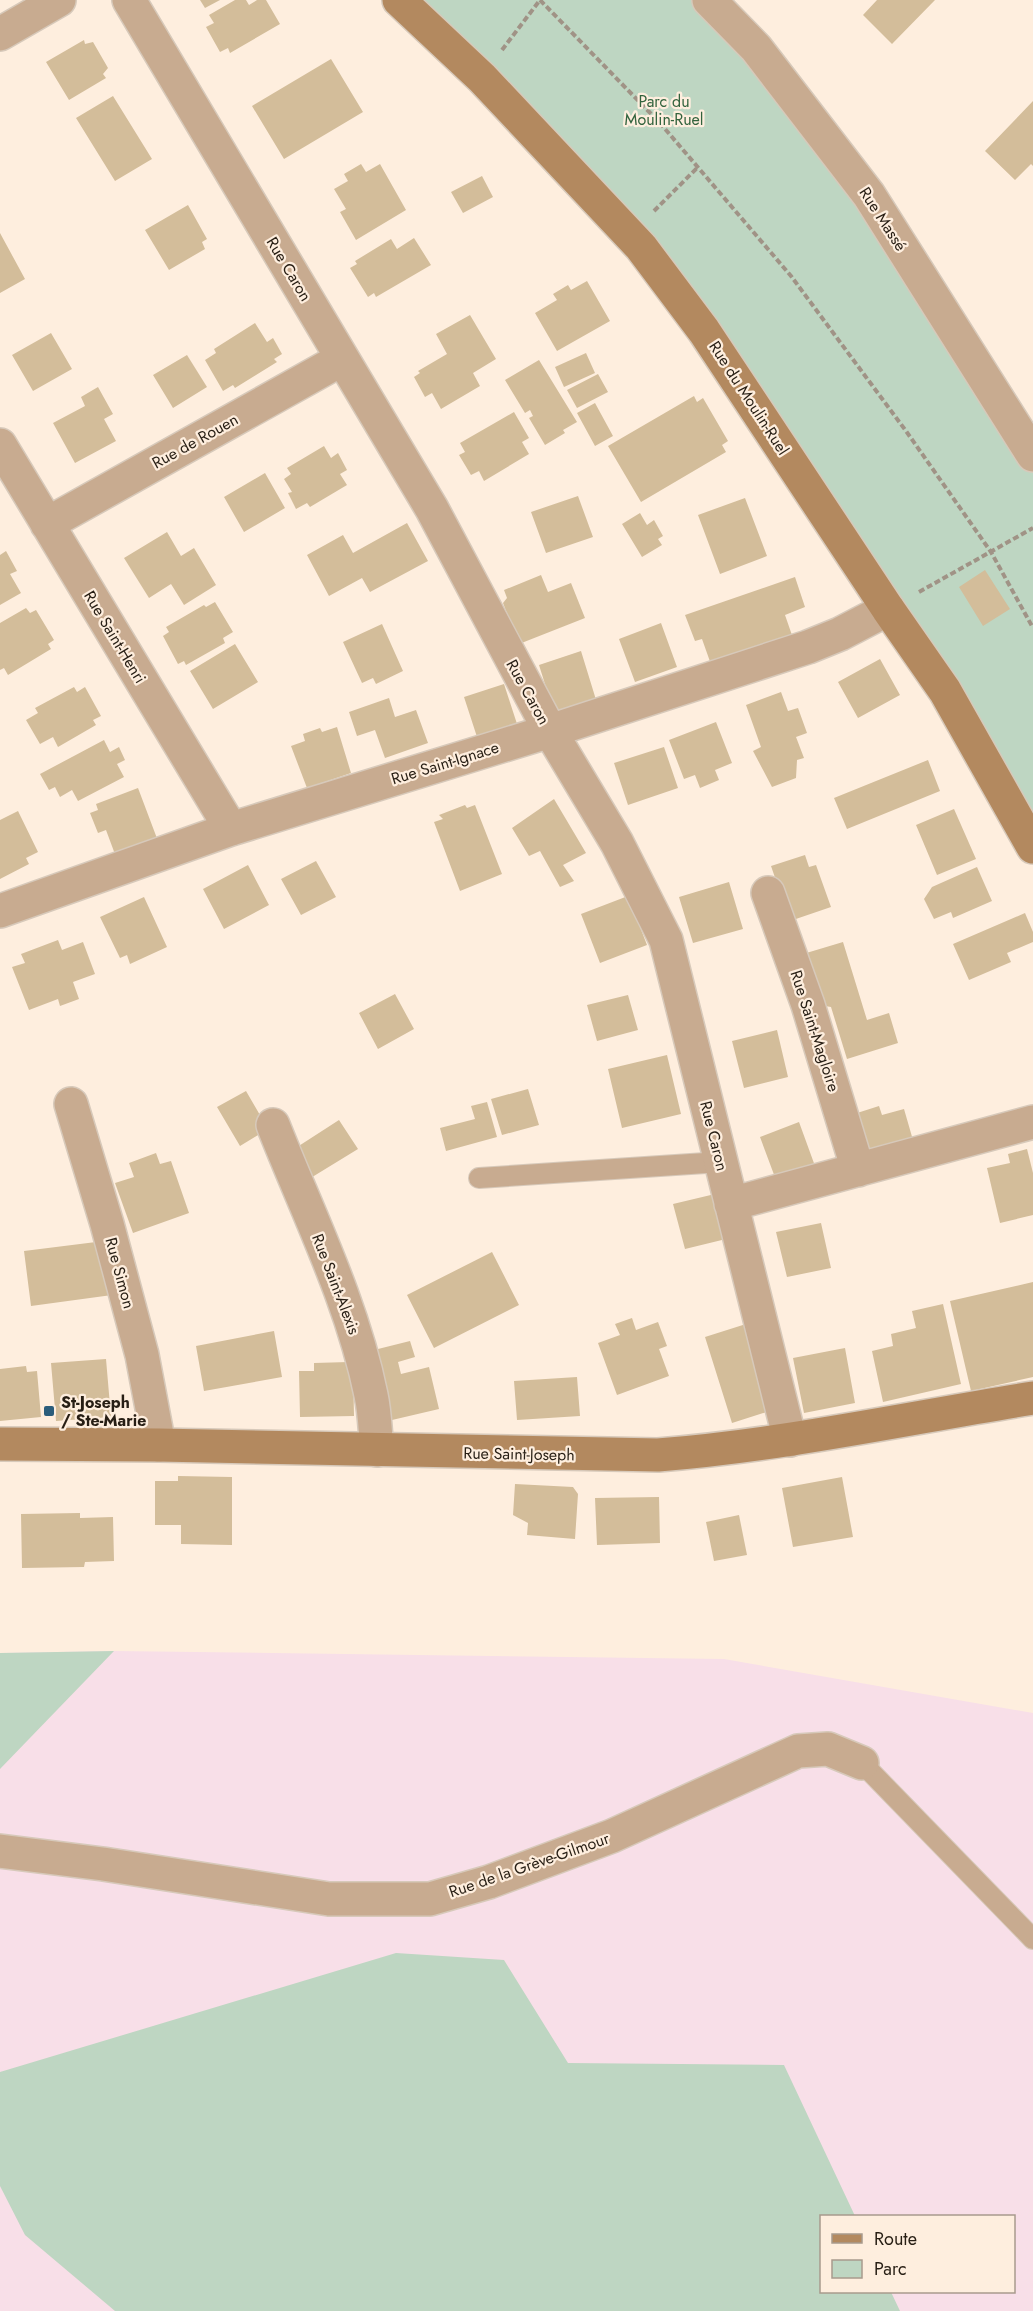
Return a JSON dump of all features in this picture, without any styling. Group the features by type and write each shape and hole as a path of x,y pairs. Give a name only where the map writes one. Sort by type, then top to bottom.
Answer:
{"street":[{"path":"0,34 58,0"},
{"name":"Rue Caron","path":"129,0 432,509 550,731 617,843 666,940 790,1440"},
{"name":"Rue du Moulin-Ruel","path":"399,0 482,78 630,234 704,331 945,691 1033,848"},
{"name":"Rue Massé","path":"709,0 756,48 869,195 1033,455"},
{"name":"Rue de Rouen","path":"47,524 342,359"},
{"name":"Rue Saint-Henri","path":"0,445 231,829"},
{"name":"Rue Saint-Ignace","path":"0,911 231,829 550,731 808,647 840,634 888,609"},
{"name":"Rue Saint-Magloire","path":"768,893 808,1005 858,1170"},
{"name":"Rue Simon","path":"71,1104 108,1224 142,1355 159,1445"},
{"path":"731,1204 1033,1122"},
{"name":"Rue Saint-Alexis","path":"273,1125 345,1301 372,1397 377,1450"},
{"name":"Rue Saint-Joseph","path":"0,1444 658,1455 713,1451 790,1440 1033,1398"},
{"name":"Rue de la Grève-Gilmour","path":"0,1851 103,1864 329,1899 429,1899 489,1882 612,1836 798,1751 828,1749 862,1763"}],"lane":[{"path":"479,1178 721,1161"},
{"path":"862,1763 1033,1939"}],"path":[{"path":"482,78 540,0 660,123 791,276 906,431 991,552 1033,628"},
{"path":"630,234 698,167"},
{"path":"888,609 1033,528"}],"shaded area":[{"path":"114,1651 724,1659 1033,1713 1033,2311 0,2311 0,1653"}],"green space":[{"name":"Parc du Moulin-Ruel","path":"399,0 709,0 756,48 1033,455 1033,847 704,331"},
{"path":"114,1651 0,1769 0,1653"},
{"path":"396,1953 504,1960 568,2063 784,2065 855,2215 820,2215 820,2293 891,2293 900,2311 115,2311 25,2235 0,2186 0,2072"}],"building":[{"path":"200,0 220,0 205,8"},
{"path":"235,0 246,0 249,5 257,0 266,0 280,24 230,53 228,48 220,52 206,27 214,23 209,15"},
{"path":"877,0 935,0 892,44 863,15"},
{"path":"84,40 85,44 93,42 108,68 103,74 106,78 69,100 46,62"},
{"path":"331,59 363,112 284,159 252,106"},
{"path":"113,96 152,159 115,181 76,118"},
{"path":"1033,101 1033,166 1031,164 1015,180 985,151"},
{"path":"361,164 366,172 380,164 406,210 356,240 340,212 346,209 334,189 348,181 344,174"},
{"path":"482,176 493,197 463,213 451,192"},
{"path":"188,205 207,239 202,242 205,249 169,270 145,230"},
{"path":"0,233 25,279 0,293"},
{"path":"414,238 431,265 376,297 374,293 368,297 350,268 357,264 355,261 391,239 397,249"},
{"path":"587,281 610,321 557,351 535,313 557,300 553,294 568,285 571,290"},
{"path":"470,315 496,359 473,373 480,386 441,409 432,393 425,397 414,377 420,373 418,371 447,354 436,334"},
{"path":"255,323 267,342 273,338 282,354 274,359 277,362 235,388 233,385 223,391 205,360 216,353 214,349"},
{"path":"51,333 72,369 33,391 12,355"},
{"path":"586,353 595,373 564,387 555,367"},
{"path":"187,355 207,387 173,408 153,375"},
{"path":"539,360 577,422 563,430 565,433 545,445 529,418 533,416 530,410 525,413 505,380"},
{"path":"598,374 608,392 577,408 567,390"},
{"path":"98,387 113,414 104,419 116,441 75,463 53,423 85,406 81,397"},
{"path":"694,396 697,402 703,398 728,441 722,445 726,452 641,502 608,446"},
{"path":"595,403 613,436 595,446 577,413"},
{"path":"514,412 529,438 522,442 529,454 484,481 479,471 471,475 459,455 465,452 460,443"},
{"path":"324,446 331,458 338,453 347,470 340,474 347,485 310,507 307,503 296,509 288,493 292,492 284,479 291,474 287,468"},
{"path":"265,473 285,508 244,532 224,497"},
{"path":"578,496 593,537 546,553 531,512"},
{"path":"745,498 767,556 720,574 698,515"},
{"path":"640,513 647,525 654,520 663,536 658,539 662,545 642,557 622,524"},
{"path":"407,523 428,561 370,592 362,578 329,596 307,555 343,535 353,553"},
{"path":"167,532 181,556 194,548 216,585 184,605 171,584 149,598 124,558"},
{"path":"6,551 17,571 10,574 21,593 0,605 0,555"},
{"path":"985,570 1010,609 983,626 959,587"},
{"path":"541,575 548,592 571,583 585,618 519,644 503,603 507,598 504,590"},
{"path":"795,577 805,607 785,615 794,641 713,670 702,639 695,641 685,615"},
{"path":"215,602 233,632 223,638 225,643 186,665 184,661 178,664 163,636 169,632 166,627 204,605 206,607"},
{"path":"26,608 30,613 36,610 54,640 48,644 51,649 8,675 4,668 0,670 0,623"},
{"path":"661,623 677,667 635,682 619,639"},
{"path":"382,624 403,671 376,684 373,678 362,683 343,642"},
{"path":"235,644 258,682 213,709 190,671"},
{"path":"581,651 597,703 555,716 539,665"},
{"path":"880,659 900,695 858,718 838,682"},
{"path":"504,684 518,727 478,740 464,697"},
{"path":"74,687 77,692 85,687 101,716 93,720 96,725 58,747 53,737 40,744 26,720 38,713 35,708"},
{"path":"781,692 788,711 798,708 807,733 796,737 804,758 797,760 796,778 772,787 753,751 761,747 746,705"},
{"path":"389,698 395,717 416,710 428,743 385,758 375,730 357,736 349,712"},
{"path":"716,722 732,763 715,770 719,780 700,788 695,775 684,779 669,740"},
{"path":"337,727 351,773 307,788 291,746 305,741 303,734 320,728 322,732"},
{"path":"104,740 110,752 119,747 125,760 117,764 124,777 78,801 72,790 60,797 55,787 49,790 40,774"},
{"path":"664,747 678,788 628,805 614,763"},
{"path":"928,760 940,791 847,829 834,798"},
{"path":"138,788 161,849 119,865 106,830 98,833 90,813 98,810 96,804"},
{"path":"554,799 586,853 563,865 574,881 560,887 540,851 529,856 512,828"},
{"path":"465,805 467,808 475,805 502,874 460,891 434,822 443,819 439,815"},
{"path":"954,809 976,859 937,875 916,825"},
{"path":"18,811 38,852 26,858 29,864 0,879 0,820"},
{"path":"805,855 809,867 816,865 831,907 790,921 771,866"},
{"path":"316,861 336,897 301,915 281,879"},
{"path":"248,865 269,905 224,929 203,889"},
{"path":"977,867 992,901 953,918 951,912 934,919 924,899 932,887"},
{"path":"729,882 743,929 693,943 679,897"},
{"path":"628,896 647,945 600,963 581,914"},
{"path":"144,897 167,947 130,964 127,955 120,958 100,917"},
{"path":"1025,913 1033,932 1033,942 1007,953 1011,962 969,980 953,944"},
{"path":"58,940 62,950 83,942 95,974 73,982 79,999 60,1006 58,999 29,1010 12,967 25,963 21,954"},
{"path":"843,942 867,1020 889,1013 898,1043 847,1059 831,1007 819,1005 803,954"},
{"path":"395,994 414,1029 378,1049 359,1013"},
{"path":"628,995 638,1030 597,1041 587,1005"},
{"path":"777,1030 788,1077 744,1088 732,1041"},
{"path":"667,1055 681,1114 622,1128 608,1069"},
{"path":"528,1089 539,1125 502,1135 491,1099"},
{"path":"246,1091 268,1129 240,1146 217,1107"},
{"path":"487,1102 497,1137 446,1151 440,1128 475,1119 471,1106"},
{"path":"879,1106 882,1115 904,1109 917,1154 870,1168 854,1114"},
{"path":"339,1120 358,1149 309,1179 291,1151"},
{"path":"799,1122 815,1166 776,1180 760,1137"},
{"path":"1027,1149 1033,1173 1033,1215 1000,1223 987,1168 1010,1163 1008,1154"},
{"path":"156,1153 160,1164 171,1161 189,1213 133,1233 115,1183 134,1177 129,1163"},
{"path":"715,1194 726,1239 685,1249 673,1204"},
{"path":"821,1223 831,1268 787,1277 776,1232"},
{"path":"104,1241 112,1295 31,1306 24,1251"},
{"path":"492,1252 519,1305 434,1348 407,1295"},
{"path":"1033,1282 1033,1377 971,1391 950,1301"},
{"path":"943,1304 961,1384 883,1402 872,1351 893,1346 891,1334 916,1328 912,1311"},
{"path":"632,1318 636,1330 658,1322 667,1346 659,1349 669,1376 617,1395 598,1343 620,1335 615,1324"},
{"path":"746,1324 773,1410 732,1423 705,1337"},
{"path":"274,1331 282,1377 204,1391 196,1346"},
{"path":"410,1341 415,1357 398,1362 401,1374 429,1367 439,1409 392,1420 374,1350"},
{"path":"845,1348 855,1403 804,1413 793,1358"},
{"path":"106,1359 111,1417 56,1421 51,1363"},
{"path":"349,1362 353,1371 354,1416 300,1417 299,1371 314,1371 314,1363"},
{"path":"26,1366 27,1372 37,1371 41,1417 0,1421 0,1369"},
{"path":"577,1377 580,1416 517,1420 514,1381"},
{"path":"178,1476 232,1477 232,1545 181,1544 181,1525 155,1525 155,1481 178,1481"},
{"path":"842,1477 853,1537 793,1547 782,1488"},
{"path":"515,1484 573,1487 578,1494 575,1539 527,1535 528,1523 513,1515"},
{"path":"659,1497 660,1543 597,1545 595,1498"},
{"path":"80,1513 80,1518 113,1517 114,1561 85,1562 84,1567 22,1568 21,1514"},
{"path":"739,1515 747,1555 714,1561 706,1522"}],"place":[{"name":"St-Joseph / Ste-Marie","path":"49,1411"}]}
